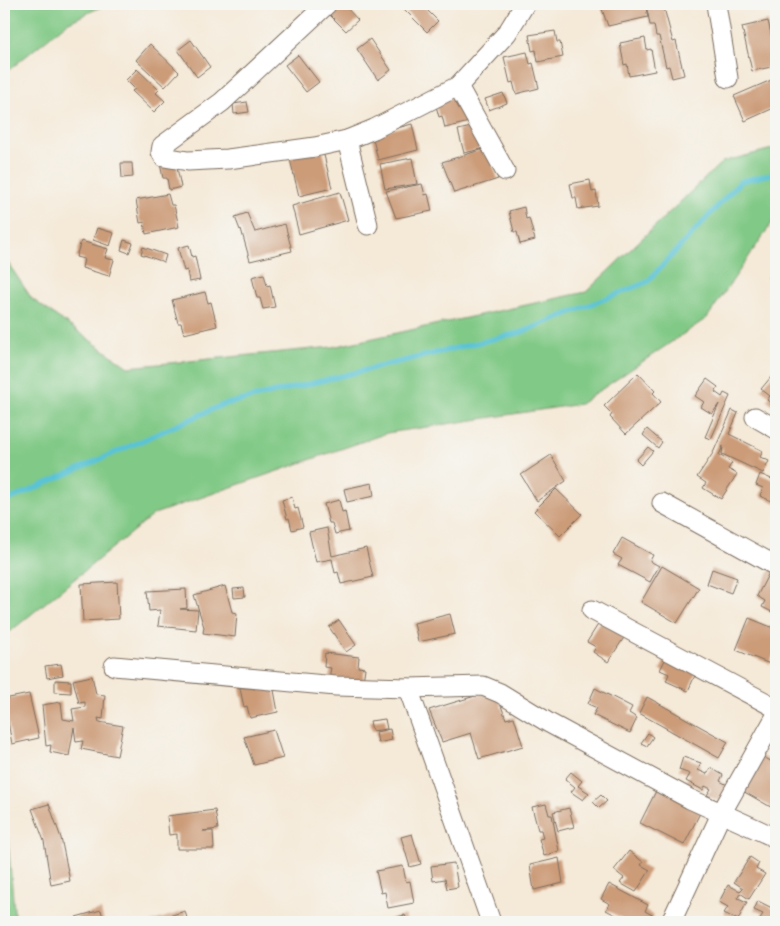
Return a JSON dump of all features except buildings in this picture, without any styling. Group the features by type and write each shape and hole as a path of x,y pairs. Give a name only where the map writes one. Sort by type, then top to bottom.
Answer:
{"street":[{"path":"327,4 222,102 162,146 161,152 164,157 188,161 228,159 315,147 347,140 374,129 458,86 507,33 525,4"},
{"path":"716,4 728,78"},
{"path":"458,86 505,171"},
{"path":"347,140 368,225"},
{"path":"756,417 776,428"},
{"path":"662,503 776,566"},
{"path":"592,610 776,708"},
{"path":"114,666 336,686 408,688 483,686 500,693 549,724 690,799 776,838"},
{"path":"408,688 491,922"},
{"path":"671,922 722,812 776,716"}],"green space":[{"path":"4,4 107,4 67,23 4,74"},
{"path":"776,148 776,217 707,318 580,404 387,433 154,514 6,635 4,733 4,257 32,299 128,367 332,347 586,292 722,162"},
{"path":"4,794 15,922 4,922"}],"waterway":[{"path":"4,502 222,405 522,332 647,282 741,181 776,173"}]}
